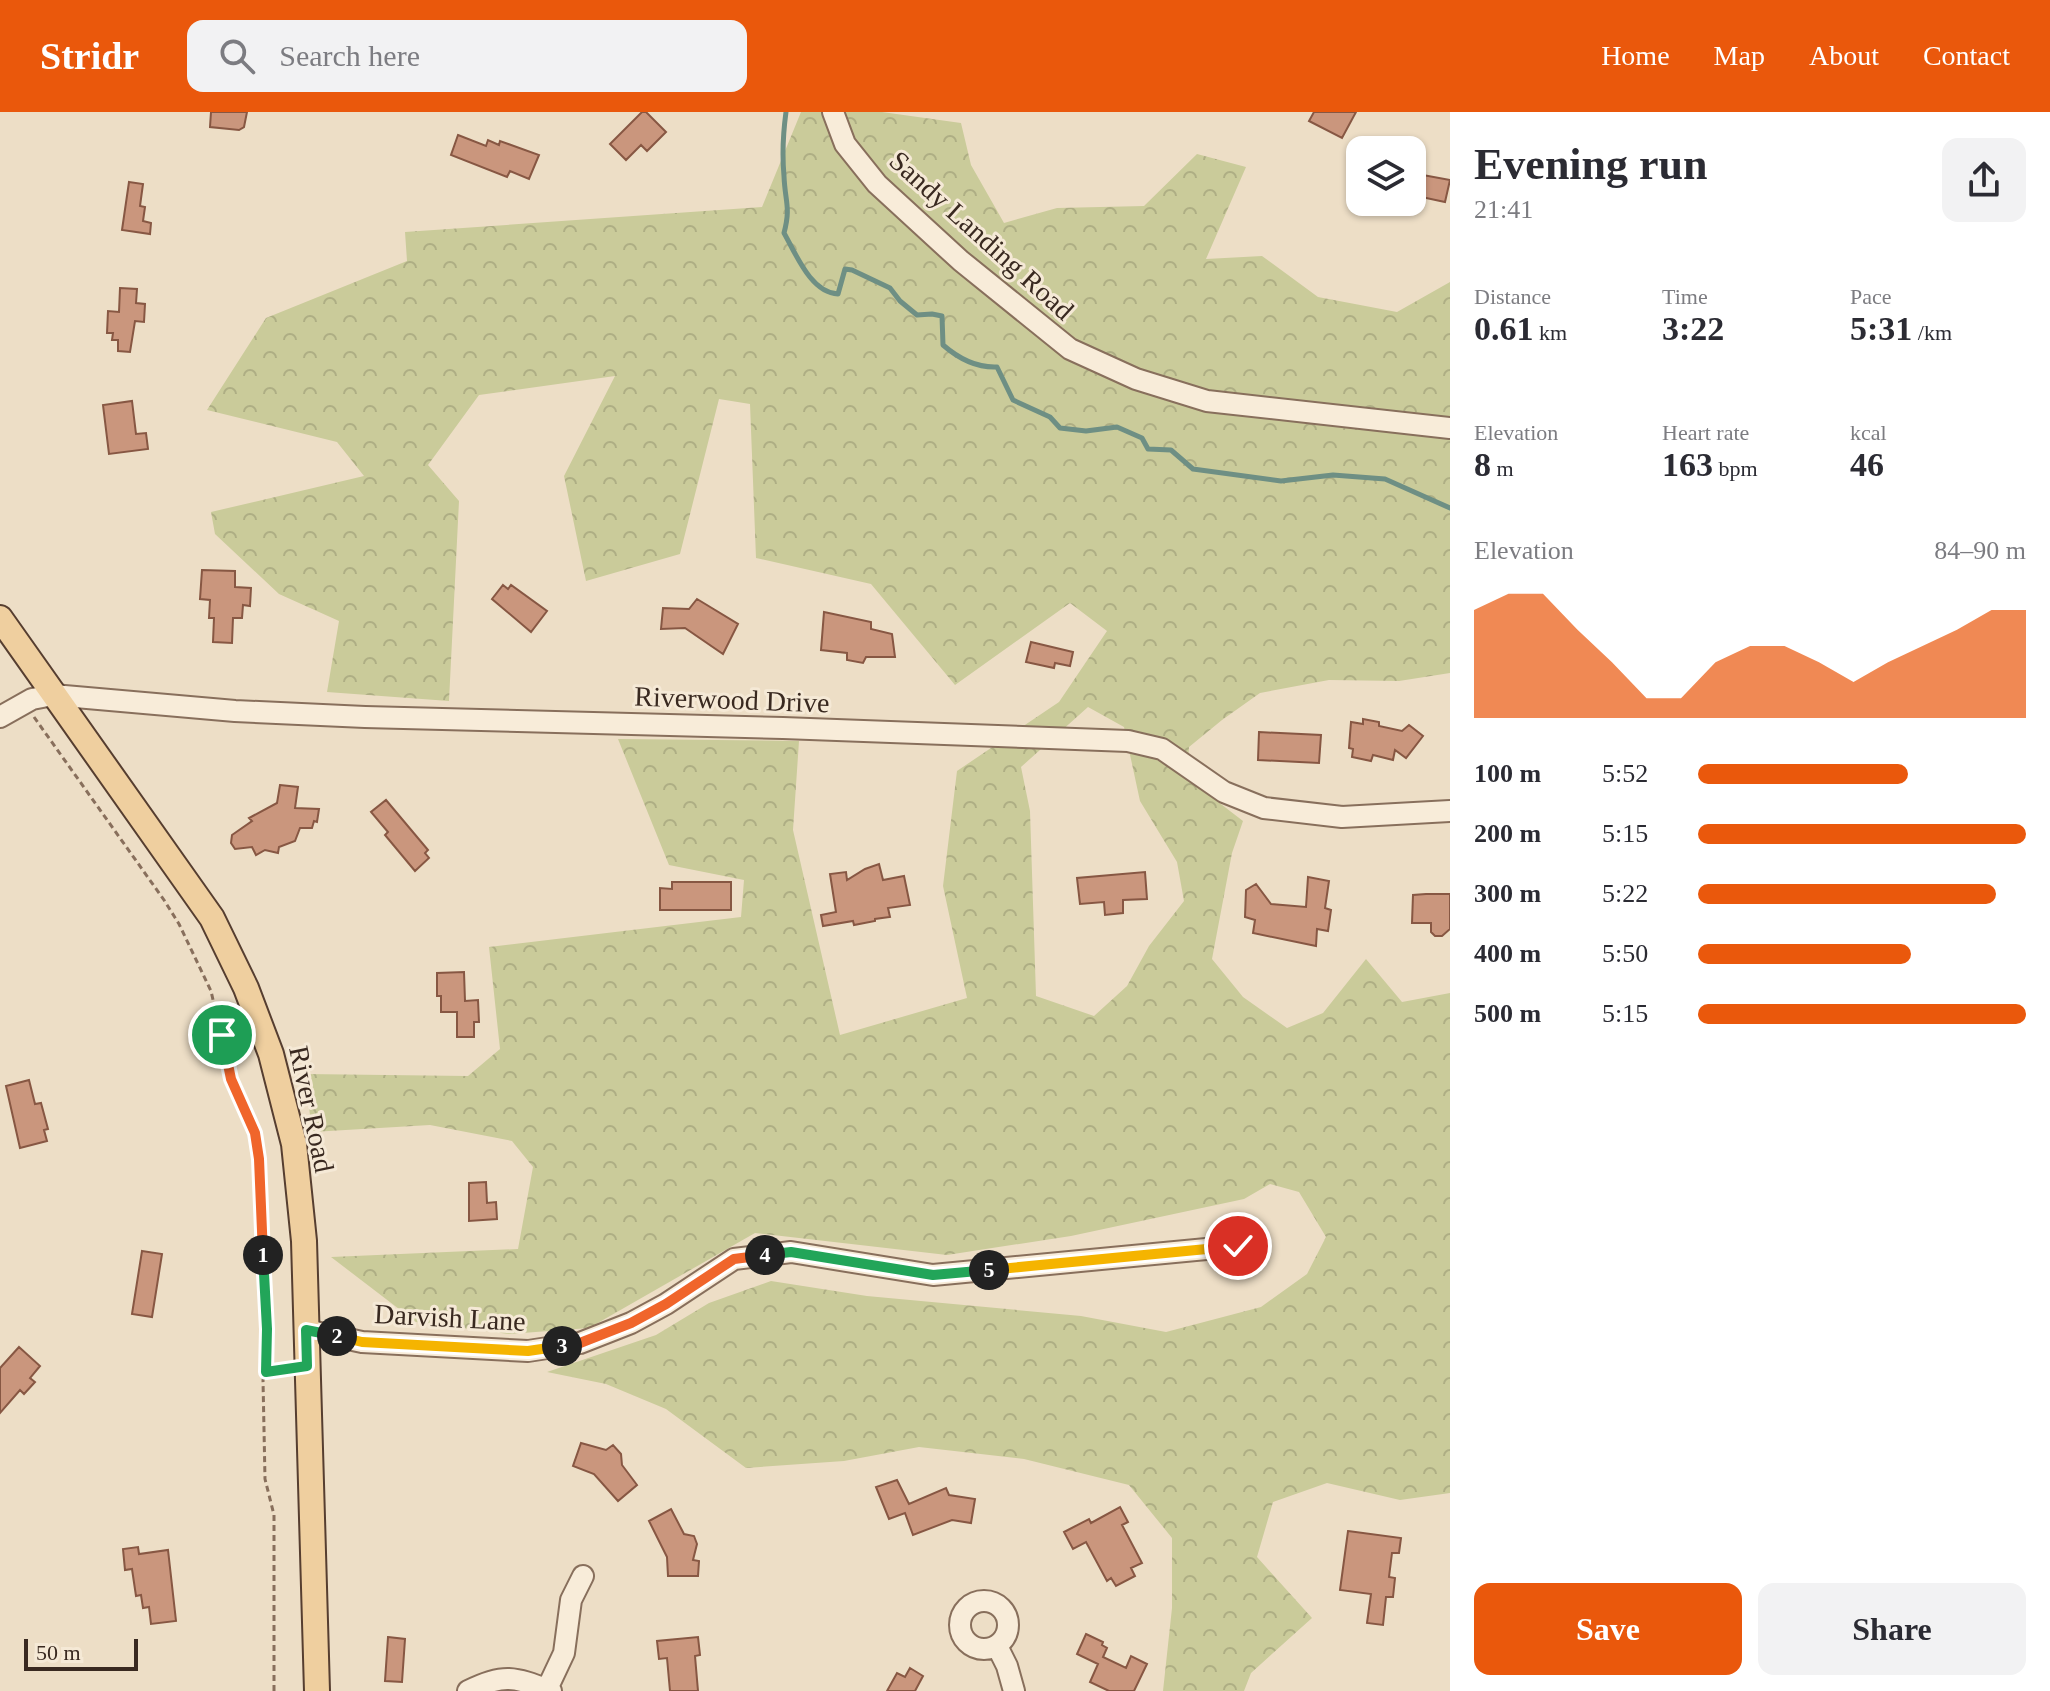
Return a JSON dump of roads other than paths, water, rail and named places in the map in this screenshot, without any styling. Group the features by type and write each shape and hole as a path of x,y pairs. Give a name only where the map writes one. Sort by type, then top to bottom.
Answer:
{"main road":[{"name":"River Road","path":"0,618 212,918 246,988 271,1054 294,1144 304,1241 317,1691"}],"street":[{"name":"Sandy Landing Road","path":"833,112 845,144 877,184 961,261 1070,349 1136,379 1207,401 1450,428"},
{"name":"Riverwood Drive","path":"0,717 32,699 53,695 235,711 336,716 1128,741 1162,749 1224,792 1264,808 1342,817 1450,811"},
{"name":"Darvish Lane","path":"306,1330 362,1342 528,1351 580,1343 631,1323 734,1259 791,1252 933,1275 1238,1246"},
{"path":"468,1691 495,1678 525,1681 549,1690 564,1653 571,1600 583,1576"},
{"path":"997,1646 1014,1691"}],"waterway":[{"path":"786,112 783,160 787,210 784,233 805,271 828,292 838,294 845,269 852,270 890,288 917,315 942,316 943,345 968,361 997,367 1013,400 1050,417 1060,428 1086,431 1117,427 1142,438 1148,449 1171,450 1193,469 1281,481 1333,475 1385,479 1450,508"}]}
